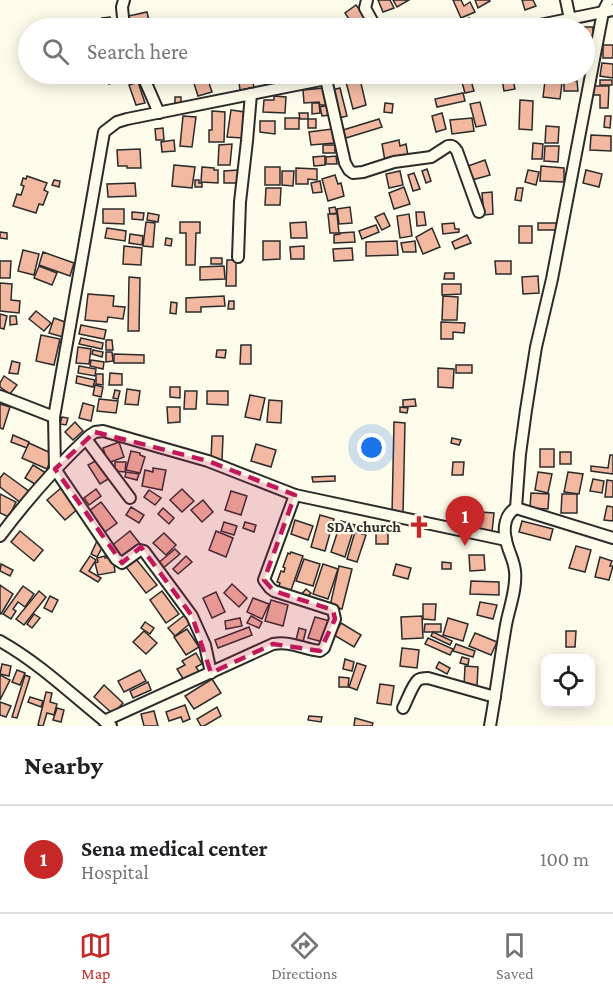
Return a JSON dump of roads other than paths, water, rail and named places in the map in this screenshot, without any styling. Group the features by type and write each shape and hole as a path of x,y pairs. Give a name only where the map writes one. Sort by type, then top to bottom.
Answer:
{"street":[{"path":"123,18 124,0"},
{"path":"367,0 365,8 370,18"},
{"path":"566,0 570,18"},
{"path":"595,73 609,0"},
{"path":"575,18 608,11"},
{"path":"146,84 159,113"},
{"path":"211,673 205,645 192,616 144,551 136,552 122,563 116,559 55,469 54,417 104,132 117,122 301,84"},
{"path":"327,84 345,163 349,170 353,173 363,172 394,162 430,157 451,145 456,152 479,212"},
{"path":"490,726 515,583 513,558 506,540 505,524 509,513 516,508 522,443 536,347 593,84"},
{"path":"238,257 240,202 251,94"},
{"path":"0,396 54,417"},
{"path":"0,536 19,510 55,469 86,439 95,432 103,431 208,461 294,495 506,540"},
{"path":"86,439 130,498"},
{"path":"0,641 46,672 107,723 273,644 289,643 320,651 324,648 335,619 333,610 274,591 264,580 294,495"},
{"path":"516,508 613,538"},
{"path":"403,708 418,680 423,678 495,698"}],"place":[{"name":"SDA church","path":"419,527"},
{"name":"Sena medical center","path":"465,546"}]}
